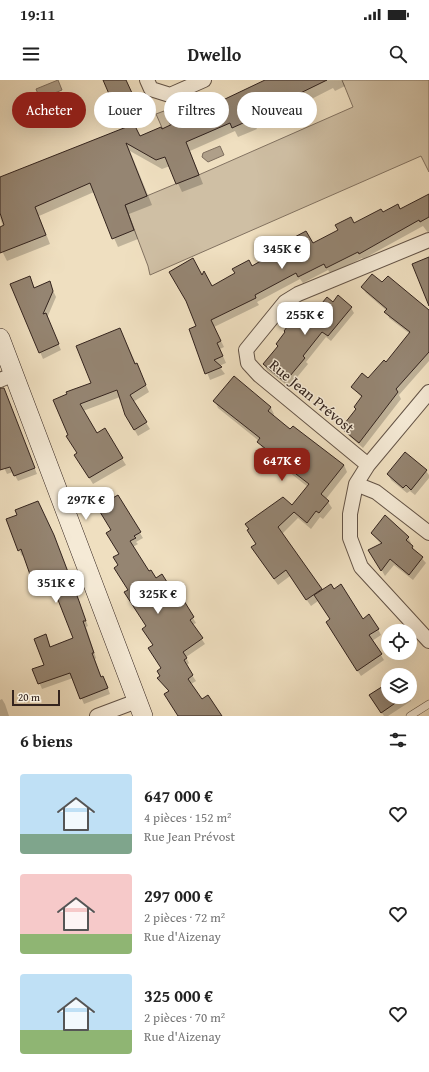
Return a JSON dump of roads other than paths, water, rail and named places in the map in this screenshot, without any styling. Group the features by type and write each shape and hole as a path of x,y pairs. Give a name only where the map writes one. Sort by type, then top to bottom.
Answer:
{"main road":[{"path":"0,338 7,377 140,708"}],"street":[{"path":"147,80 151,89 170,95 204,80"},
{"name":"Rue Jean Prévost","path":"368,465 259,376 248,363 246,350 285,302 305,291 429,240"},
{"path":"429,392 368,465 356,484 350,514 350,538 361,567 429,641"},
{"path":"356,484 376,492 429,533"},
{"path":"97,716 140,708"}],"lane":[{"path":"410,716 429,704"}]}
